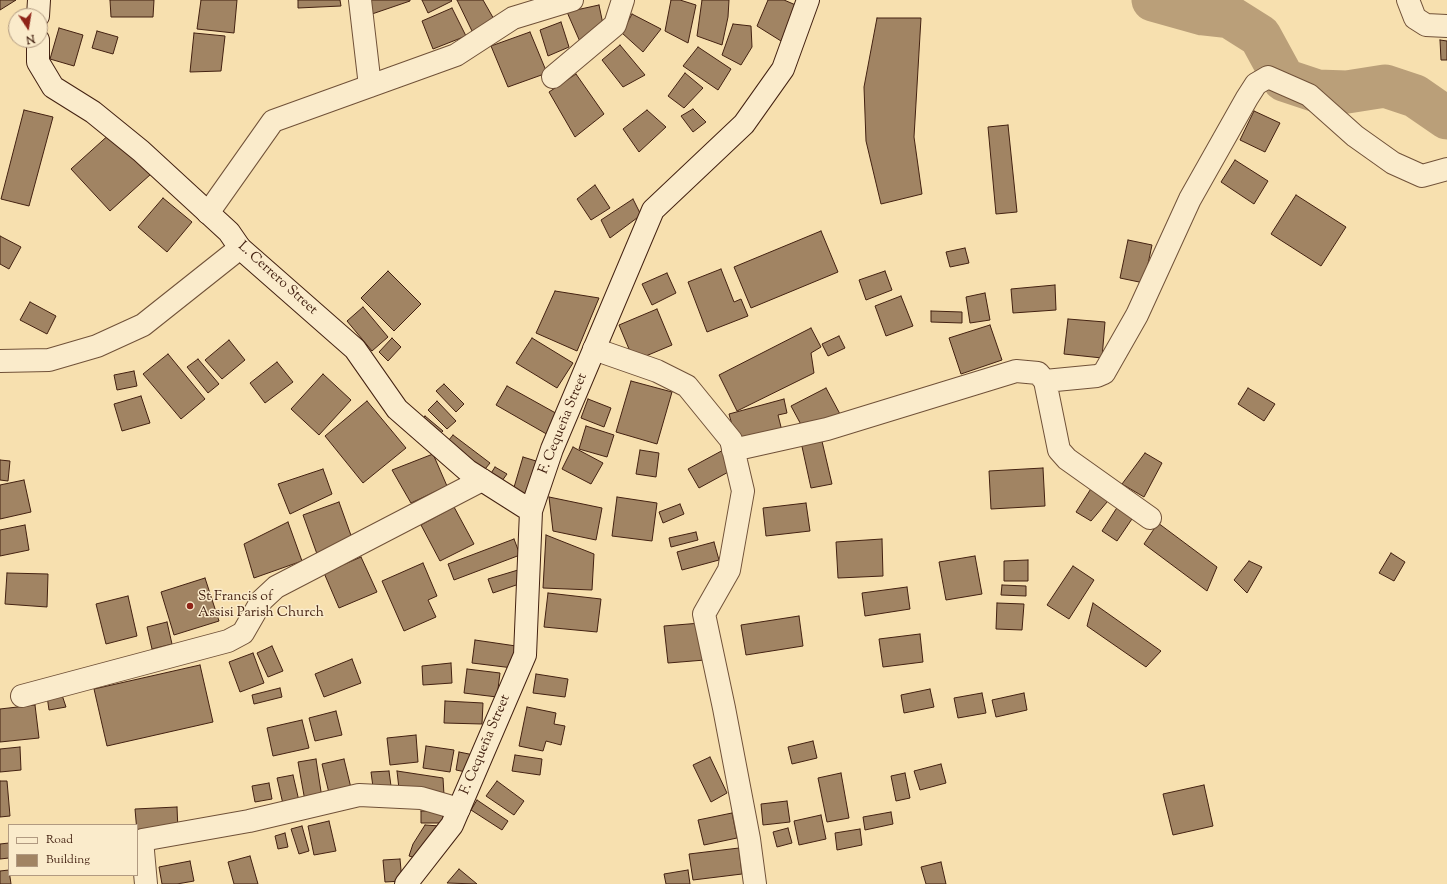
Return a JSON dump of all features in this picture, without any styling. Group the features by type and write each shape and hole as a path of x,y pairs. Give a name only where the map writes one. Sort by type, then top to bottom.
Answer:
{"street":[{"path":"360,0 370,86"},
{"path":"208,213 273,121 456,55 513,18 572,0"},
{"path":"553,77 615,25 623,0"},
{"name":"F. Cequeña Street","path":"406,884 452,825 525,655 531,511 552,449 653,210 744,124 783,70 808,0"},
{"path":"1408,0 1415,18 1426,25 1447,26"},
{"name":"L. Cerrero Street","path":"38,48 38,62 53,87 93,112 141,151 229,232 240,248 355,349 397,410 468,471 531,511"},
{"path":"1045,381 1097,376 1104,373 1137,315 1190,200 1247,98 1256,84 1268,77 1309,95 1355,136 1393,163 1422,176 1447,170"},
{"path":"0,361 49,360 97,346 143,325 240,248"},
{"path":"594,349 657,371 688,386 731,440 743,491 729,570 704,614 730,738 755,884"},
{"path":"733,450 827,429 1016,371 1038,373 1045,381 1058,450 1067,459 1150,518"},
{"path":"22,696 228,641 243,633 262,600 276,588 482,480"},
{"path":"146,884 142,840 249,821 359,795 422,798 459,809"}],"building":[{"path":"0,0 16,0 0,10"},
{"path":"110,0 154,0 153,17 111,17"},
{"path":"201,0 237,0 234,33 197,29"},
{"path":"298,0 340,0 341,6 298,8"},
{"path":"370,0 410,0 410,1 372,14"},
{"path":"422,0 451,0 452,1 428,13"},
{"path":"457,0 483,0 495,21 472,31"},
{"path":"671,0 680,0 696,5 688,43 665,31"},
{"path":"702,0 729,0 728,17 722,45 697,36"},
{"path":"768,0 784,0 798,6 781,41 757,26"},
{"path":"599,5 604,29 581,44 567,12"},
{"path":"452,8 466,36 433,49 422,21"},
{"path":"632,14 661,29 643,52 622,33"},
{"path":"877,18 921,18 914,137 922,194 881,204 866,141 864,87"},
{"path":"561,22 569,47 548,56 540,30"},
{"path":"733,24 751,26 752,47 741,65 722,55"},
{"path":"59,28 83,35 74,66 50,59"},
{"path":"97,31 118,37 113,54 92,48"},
{"path":"530,32 547,73 508,87 491,46"},
{"path":"194,33 225,36 221,71 190,72"},
{"path":"1440,40 1447,41 1447,60 1441,60"},
{"path":"620,45 645,75 623,87 602,60"},
{"path":"698,47 731,69 718,90 683,66"},
{"path":"685,73 703,88 684,108 668,96"},
{"path":"576,74 604,114 575,137 549,92"},
{"path":"693,109 706,122 693,132 681,116"},
{"path":"24,110 53,117 29,206 1,199"},
{"path":"647,110 666,127 639,152 623,129"},
{"path":"1254,111 1280,123 1265,152 1240,140"},
{"path":"1008,125 1017,212 996,214 988,127"},
{"path":"112,132 151,174 110,211 71,169"},
{"path":"1235,160 1268,181 1254,204 1221,182"},
{"path":"595,185 610,208 591,220 577,199"},
{"path":"1296,195 1346,227 1321,266 1271,234"},
{"path":"163,198 192,222 167,252 138,227"},
{"path":"633,199 641,215 610,238 601,220"},
{"path":"821,231 838,272 751,308 734,267"},
{"path":"0,236 21,247 9,269 0,264"},
{"path":"1128,240 1152,245 1144,283 1120,278"},
{"path":"965,248 969,263 950,267 946,252"},
{"path":"721,269 734,302 741,299 748,316 707,332 688,282"},
{"path":"388,271 421,304 394,331 361,298"},
{"path":"885,271 892,290 866,300 859,280"},
{"path":"667,273 676,293 652,305 642,284"},
{"path":"1055,285 1056,310 1013,313 1011,289"},
{"path":"555,291 599,298 577,351 536,333"},
{"path":"985,293 990,320 970,323 966,297"},
{"path":"901,296 913,326 886,336 875,306"},
{"path":"30,302 56,316 47,334 20,320"},
{"path":"363,307 388,337 372,351 347,321"},
{"path":"657,309 672,345 634,361 619,325"},
{"path":"931,311 962,312 962,323 931,322"},
{"path":"1068,319 1105,322 1102,358 1064,354"},
{"path":"990,325 1002,360 961,374 949,338"},
{"path":"811,328 821,347 811,353 814,373 737,411 719,375"},
{"path":"839,336 845,348 828,356 822,344"},
{"path":"392,338 401,347 388,361 379,352"},
{"path":"532,338 573,363 557,388 516,363"},
{"path":"229,340 245,360 222,379 205,360"},
{"path":"168,354 205,399 181,419 143,374"},
{"path":"198,359 219,384 208,393 187,367"},
{"path":"277,362 293,382 265,403 250,383"},
{"path":"134,371 137,386 117,390 114,375"},
{"path":"323,374 351,400 319,435 291,409"},
{"path":"631,381 672,392 657,444 616,432"},
{"path":"444,384 464,404 456,412 436,391"},
{"path":"507,386 561,416 550,436 496,405"},
{"path":"826,388 840,414 805,432 791,406"},
{"path":"1248,388 1275,404 1264,421 1238,404"},
{"path":"141,396 150,423 122,431 114,404"},
{"path":"588,399 611,408 604,427 581,418"},
{"path":"784,399 787,413 778,415 782,431 737,443 729,414"},
{"path":"367,401 406,448 363,483 325,436"},
{"path":"437,401 456,421 447,429 428,410"},
{"path":"425,416 443,431 437,437 419,423"},
{"path":"586,426 614,435 607,457 579,449"},
{"path":"453,435 490,463 481,474 444,446"},
{"path":"821,437 832,484 811,488 801,442"},
{"path":"573,447 603,463 591,484 562,469"},
{"path":"727,448 732,470 699,488 688,469"},
{"path":"640,450 659,453 656,477 636,474"},
{"path":"1145,453 1162,463 1144,497 1122,484"},
{"path":"433,454 447,486 411,503 392,470"},
{"path":"523,457 536,461 525,498 512,494"},
{"path":"0,460 10,461 8,481 0,480"},
{"path":"495,467 507,474 499,485 488,478"},
{"path":"1043,468 1045,506 991,509 989,471"},
{"path":"323,469 332,494 290,514 278,484"},
{"path":"24,480 31,512 0,519 0,485"},
{"path":"1094,484 1113,495 1091,521 1076,512"},
{"path":"549,497 602,508 596,540 553,531"},
{"path":"617,497 657,503 652,541 612,536"},
{"path":"339,502 353,541 317,554 303,515"},
{"path":"806,503 810,531 766,536 763,508"},
{"path":"1120,503 1136,513 1117,541 1102,531"},
{"path":"680,504 684,514 663,523 659,512"},
{"path":"454,507 474,544 440,561 421,525"},
{"path":"288,522 302,561 254,578 244,544"},
{"path":"1158,523 1217,567 1207,591 1144,544"},
{"path":"25,525 29,550 0,556 0,530"},
{"path":"696,532 698,540 671,547 669,538"},
{"path":"546,535 594,554 592,590 543,588"},
{"path":"514,539 520,555 454,580 448,564"},
{"path":"882,539 883,576 838,578 836,542"},
{"path":"714,542 719,560 682,570 677,552"},
{"path":"1391,553 1405,562 1394,581 1379,573"},
{"path":"975,556 982,594 946,600 939,562"},
{"path":"361,557 377,592 339,608 324,573"},
{"path":"1028,560 1028,581 1004,581 1004,561"},
{"path":"1249,561 1262,567 1247,593 1234,580"},
{"path":"423,563 437,596 428,600 436,617 404,631 382,581"},
{"path":"1073,566 1094,580 1069,619 1047,605"},
{"path":"518,570 522,583 493,593 488,579"},
{"path":"7,573 48,574 47,607 5,604"},
{"name":"St Francis of Assisi Parish Church","path":"205,578 219,621 174,635 161,592"},
{"path":"1002,585 1026,586 1026,596 1001,595"},
{"path":"907,587 910,609 865,616 862,593"},
{"path":"548,593 601,599 597,632 544,627"},
{"path":"128,596 137,636 106,644 96,604"},
{"path":"997,603 1024,604 1022,630 996,629"},
{"path":"1093,603 1161,651 1146,667 1087,626"},
{"path":"799,616 803,646 746,655 741,625"},
{"path":"167,622 172,644 152,649 147,627"},
{"path":"701,623 705,660 668,663 664,626"},
{"path":"920,634 923,662 883,667 879,639"},
{"path":"475,640 516,646 513,668 472,663"},
{"path":"272,646 283,671 268,677 257,653"},
{"path":"253,653 264,683 240,692 229,662"},
{"path":"352,659 361,683 324,697 315,674"},
{"path":"451,663 452,683 423,685 422,666"},
{"path":"200,665 213,722 107,746 94,689"},
{"path":"467,669 500,673 497,697 464,693"},
{"path":"536,674 568,679 565,697 533,693"},
{"path":"280,688 282,697 254,704 252,695"},
{"path":"930,689 934,707 904,713 901,695"},
{"path":"982,693 986,713 958,718 954,698"},
{"path":"1024,693 1027,710 996,717 992,700"},
{"path":"62,695 66,707 49,710 47,696"},
{"path":"445,701 483,703 482,724 444,723"},
{"path":"35,705 39,738 0,742 0,709"},
{"path":"527,707 556,713 554,724 565,726 561,745 546,741 543,751 519,746"},
{"path":"336,711 342,735 315,741 309,718"},
{"path":"302,720 309,748 273,756 267,728"},
{"path":"416,735 418,762 390,765 387,738"},
{"path":"813,741 817,758 792,764 788,747"},
{"path":"426,746 454,750 450,772 423,768"},
{"path":"20,747 21,770 0,772 0,749"},
{"path":"459,752 474,755 471,773 456,770"},
{"path":"515,755 542,759 540,775 512,771"},
{"path":"710,757 727,793 711,802 693,765"},
{"path":"316,759 322,798 305,801 298,762"},
{"path":"344,759 351,788 329,793 322,764"},
{"path":"941,764 946,783 920,790 914,771"},
{"path":"389,771 391,786 373,787 371,772"},
{"path":"397,771 443,778 444,795 399,789"},
{"path":"841,773 849,818 827,822 818,778"},
{"path":"905,773 910,798 896,801 891,776"},
{"path":"293,775 299,801 283,804 277,778"},
{"path":"0,781 7,781 10,816 0,817"},
{"path":"497,781 524,801 514,815 486,796"},
{"path":"269,783 272,799 255,802 252,786"},
{"path":"1204,785 1213,826 1173,835 1163,794"},
{"path":"477,800 508,821 502,830 471,810"},
{"path":"787,801 790,822 763,825 761,804"},
{"path":"177,807 178,830 138,832 135,809"},
{"path":"421,811 443,811 443,823 421,823"},
{"path":"891,812 893,824 865,830 863,817"},
{"path":"732,813 737,838 704,845 698,820"},
{"path":"821,815 826,839 799,845 794,821"},
{"path":"329,821 336,851 314,855 308,826"},
{"path":"425,825 440,826 420,859 409,856 413,844"},
{"path":"302,826 309,851 299,854 291,829"},
{"path":"788,828 792,843 777,847 773,832"},
{"path":"860,829 862,845 837,850 835,833"},
{"path":"285,833 288,847 278,849 275,836"},
{"path":"8,843 8,858 0,859 0,844"},
{"path":"739,848 742,874 693,880 689,854"},
{"path":"250,856 258,884 234,884 228,862"},
{"path":"400,859 402,881 385,882 383,860"},
{"path":"190,861 194,881 177,884 162,884 159,867"},
{"path":"941,862 946,884 926,884 921,867"},
{"path":"459,869 477,884 447,883"},
{"path":"8,870 8,876 10,876 11,884 0,884 0,871"},
{"path":"688,870 690,884 666,884 664,874"}],"waterway":[{"path":"1153,0 1203,14 1230,17 1260,36 1284,80 1317,91 1347,92 1385,86 1415,96 1447,118"}],"place":[{"name":"St Francis of Assisi Parish Church","path":"190,606"}]}
